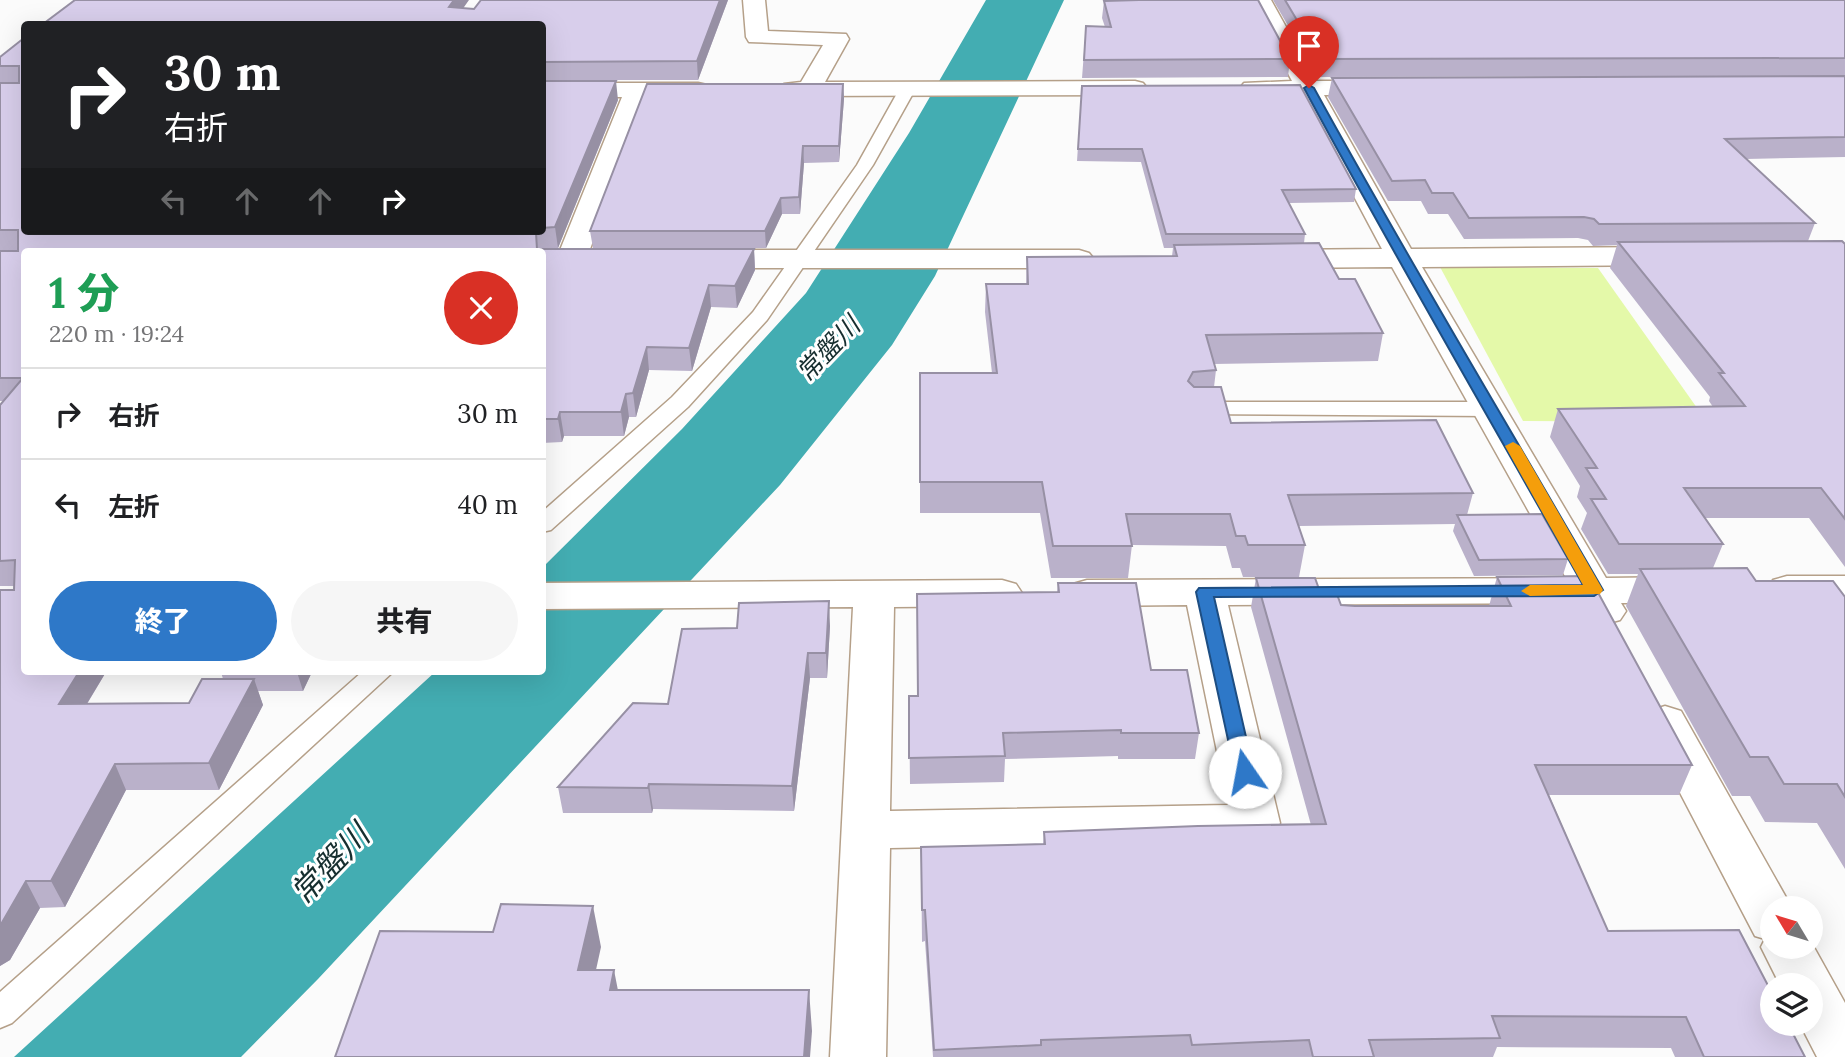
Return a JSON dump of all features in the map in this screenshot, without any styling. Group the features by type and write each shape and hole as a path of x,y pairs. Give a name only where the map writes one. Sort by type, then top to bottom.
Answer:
{"street":[{"path":"754,0 757,37 838,39 808,88"},
{"path":"1260,0 1401,257 1492,409 1621,639"},
{"path":"769,89 1161,88"},
{"path":"1228,88 1405,88"},
{"path":"546,90 716,89"},
{"path":"570,260 638,90"},
{"path":"1253,259 1692,256"},
{"path":"678,259 1071,257 1106,260"},
{"path":"546,596 1845,589"},
{"path":"865,830 1256,823 1205,592"},
{"path":"859,1057 874,594"},
{"path":"1647,688 1760,897"},
{"path":"1823,1014 1845,1055"}],"lane":[{"path":"546,521 680,402 760,316 804,258 916,88"},
{"path":"1198,409 1492,409"},
{"path":"0,1013 376,675"}],"green space":[{"path":"1440,267 1598,268 1707,422 1523,421"}],"water":[{"name":"常盤川","path":"986,0 1064,0 935,276 892,345 780,485 318,979 241,1057 14,1057 432,675 546,675 546,564 682,429 806,293 909,133"}],"building":[{"path":"75,0 454,0 449,7 474,9 481,0 720,0 697,61 546,62 546,21 47,21"},
{"path":"1258,0 1290,59 1084,60 1086,26 1111,27 1104,1"},
{"path":"1285,0 1845,0 1845,58 1320,59"},
{"path":"21,40 21,235 536,235 537,248 21,248 21,378 0,378 0,251 18,251 18,230 0,230 0,83 19,83 19,66 0,66 0,57"},
{"path":"1845,76 1845,137 1725,139 1815,223 1599,224 1594,219 1584,217 1469,218 1453,193 1432,193 1425,180 1392,181 1332,78"},
{"path":"546,81 616,81 555,227 546,228"},
{"path":"647,84 843,84 839,146 803,146 799,197 781,198 765,231 590,231"},
{"path":"1300,85 1356,189 1282,190 1305,234 1166,234 1142,149 1078,149 1082,86"},
{"path":"1842,241 1845,244 1845,519 1821,488 1684,488 1723,544 1619,544 1591,499 1606,499 1586,468 1597,468 1558,409 1745,406 1719,373 1724,373 1618,242"},
{"path":"1319,243 1339,279 1355,279 1383,333 1206,335 1216,370 1193,372 1188,381 1194,387 1221,387 1231,423 1436,420 1473,493 1288,495 1305,545 1248,545 1245,536 1236,536 1230,514 1126,514 1132,546 1053,546 1042,482 920,482 920,373 997,373 986,284 1028,284 1027,257 1177,256 1174,245"},
{"path":"546,249 754,249 735,286 709,285 689,348 647,347 633,393 626,394 621,412 560,412 558,419 546,419"},
{"path":"21,380 21,675 77,675 59,704 189,703 202,679 254,679 209,763 115,764 51,881 26,881 0,926 0,590 14,590 15,560 0,561 0,405"},
{"path":"1542,514 1568,559 1479,560 1457,515"},
{"path":"1747,568 1756,581 1833,581 1845,597 1845,797 1837,784 1784,784 1768,757 1750,757 1640,569"},
{"path":"1589,576 1692,765 1535,765 1608,931 1739,930 1761,973 1760,1036 1794,1036 1805,1057 1704,1057 1686,1017 1492,1016 1500,1038 1369,1040 1374,1057 1313,1057 1309,1040 1192,1045 1190,1035 1041,1040 1041,1045 934,1050 925,910 922,910 921,847 1045,844 1044,832 1326,824 1256,578 1315,578 1319,589 1335,589 1341,605 1511,606 1497,577"},
{"path":"1058,583 1136,583 1151,670 1187,670 1199,733 1121,733 1121,730 1003,733 1005,756 909,758 909,696 918,696 917,594 1059,592"},
{"path":"829,601 826,653 808,653 792,786 649,784 648,788 558,787 633,703 668,704 682,629 737,628 739,603"},
{"path":"501,904 593,906 578,970 614,970 610,990 809,990 804,1057 335,1057 380,931 493,932"}],"slow traffic":[{"path":"1513,446 1594,590 1530,591"}],"route":[{"path":"1245,772 1205,592 1594,590 1492,409 1401,257 1309,88"}]}
